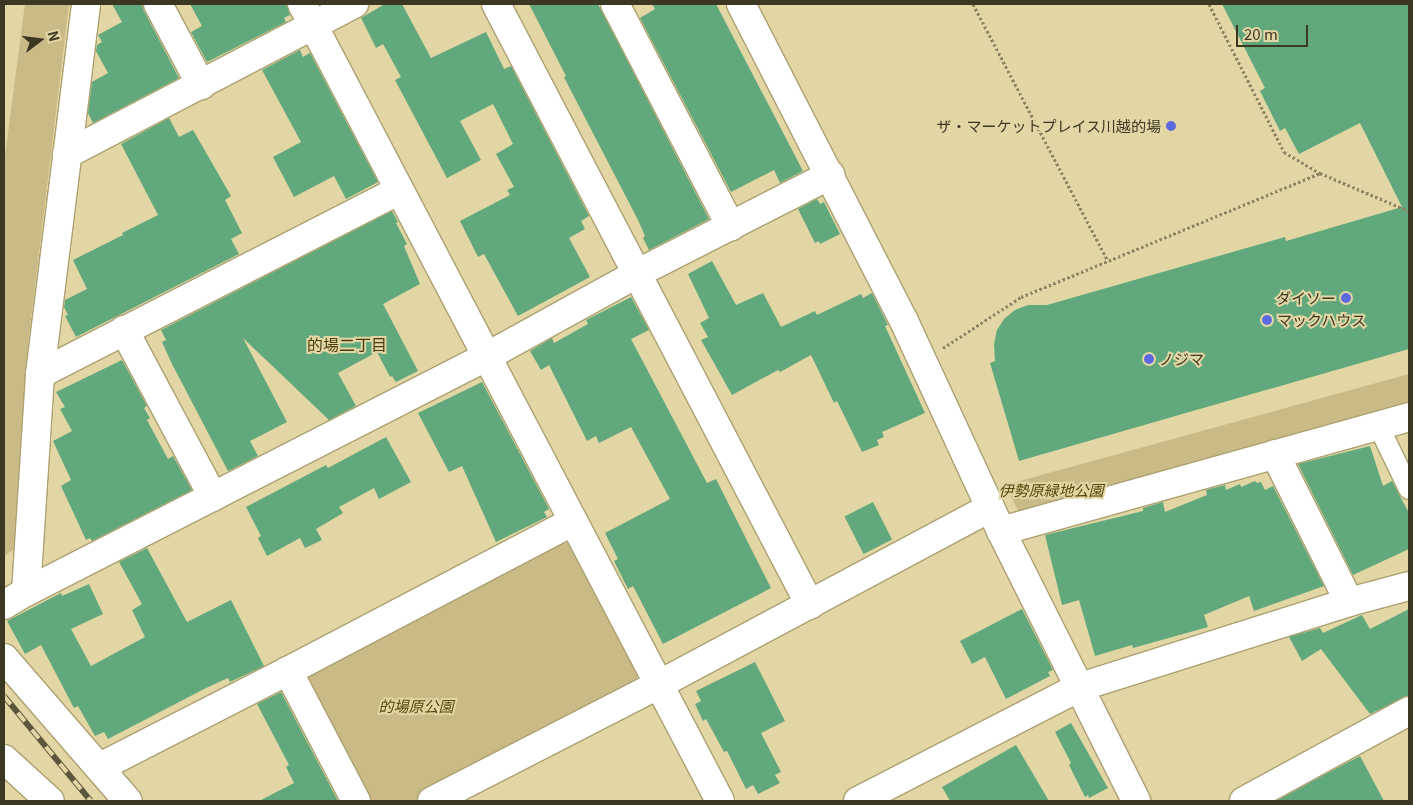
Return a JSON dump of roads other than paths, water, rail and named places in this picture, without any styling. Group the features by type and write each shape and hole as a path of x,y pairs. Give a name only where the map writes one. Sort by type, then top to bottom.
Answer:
{"street":[{"path":"15,598 40,374 86,4"},
{"path":"158,4 201,85"},
{"path":"67,154 201,85 308,14 354,4"},
{"path":"496,4 810,605"},
{"path":"615,4 731,227"},
{"path":"751,7 830,175 922,360 995,519 1080,687 1129,799"},
{"path":"308,14 572,522 720,801"},
{"path":"15,598 486,357 638,274 830,175"},
{"path":"40,374 399,190"},
{"path":"124,330 213,497"},
{"path":"432,801 810,605 995,519 1275,454 1409,417"},
{"path":"1378,425 1409,489"},
{"path":"1275,454 1349,602"},
{"path":"100,767 572,522"},
{"path":"858,801 1080,687 1349,602 1409,586"},
{"path":"4,658 128,801"},
{"path":"288,671 356,801"},
{"path":"1244,801 1409,711"},
{"path":"4,758 28,792 50,801"}],"railway":[{"path":"4,696 91,801"}],"place":[{"name":"ザ・マーケットプレイス川越的場","path":"1171,126"},
{"name":"ダイソー","path":"1346,298"},
{"name":"マックハウス","path":"1267,320"},
{"name":"ノジマ","path":"1149,359"}],"district":[{"name":"的場二丁目","path":"347,344"}],"park label":[{"name":"伊勢原緑地公園","path":"1051,490"},
{"name":"的場原公園","path":"416,706"}]}
